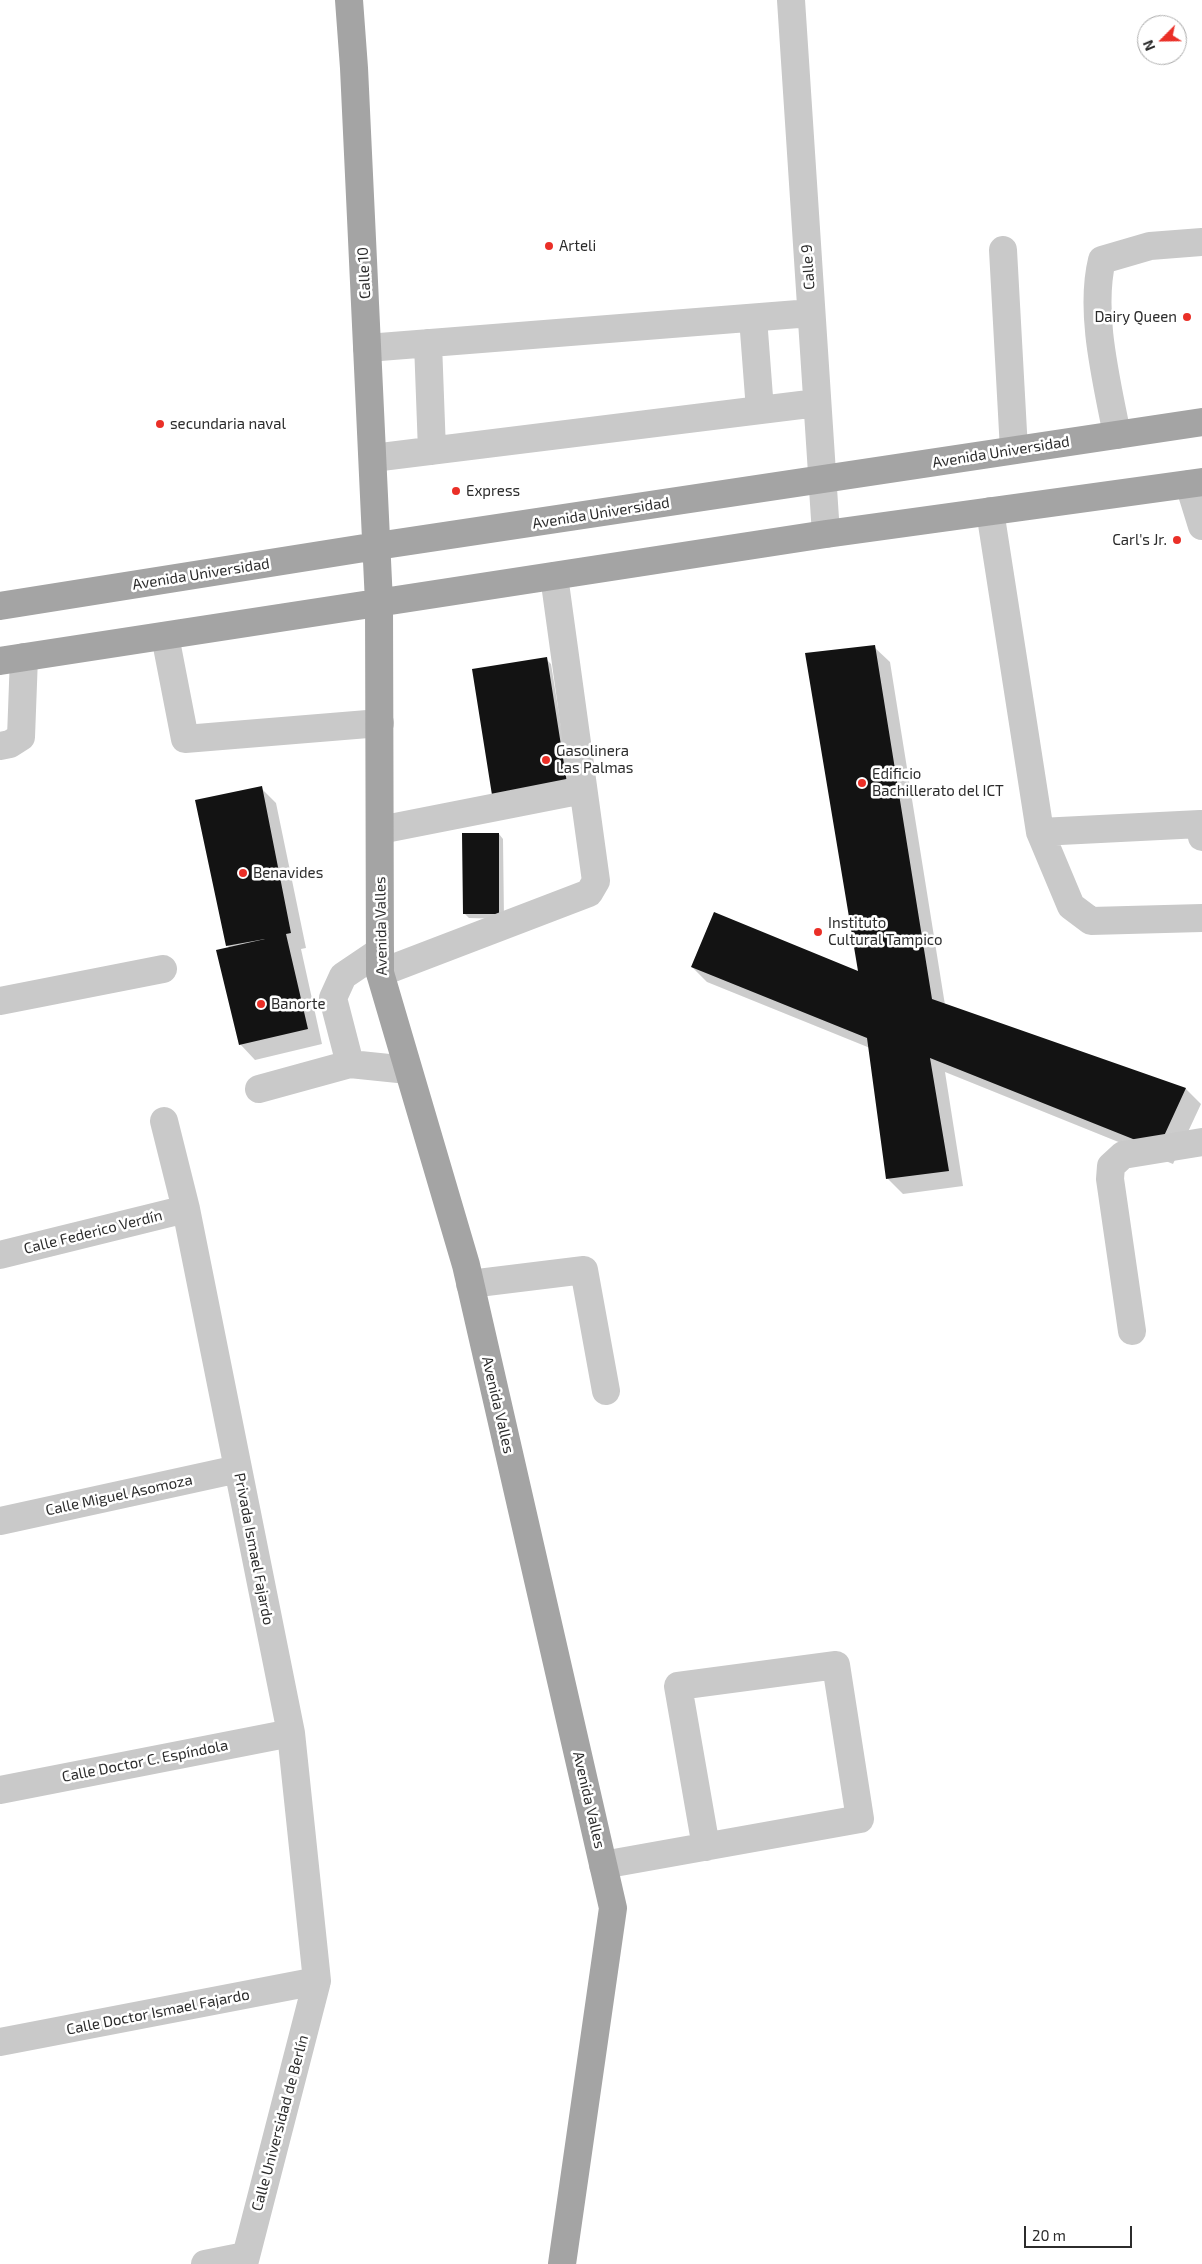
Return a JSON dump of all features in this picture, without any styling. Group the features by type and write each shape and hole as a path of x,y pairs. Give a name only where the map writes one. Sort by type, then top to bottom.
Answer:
{"main road":[{"name":"Calle 10","path":"349,0 377,546"},
{"name":"Avenida Universidad","path":"0,606 377,546 1202,422"},
{"path":"12,659 826,534 1196,483"},
{"name":"Avenida Valles","path":"377,546 380,723 380,962 408,1070 470,1284 613,1908 562,2264"}],"street":[{"name":"Calle 9","path":"791,0 826,534"},
{"path":"1117,435 1101,332 1097,280 1102,260 1150,246 1202,242"},
{"path":"1003,250 1014,450"},
{"path":"367,348 811,313"},
{"path":"752,318 760,410"},
{"path":"428,343 432,451"},
{"path":"373,458 817,402"},
{"path":"1196,483 1202,526"},
{"path":"990,511 1040,832 1071,906 1090,921 1202,918"},
{"path":"350,1064 333,998 343,976 589,893 596,881 554,576"},
{"path":"165,636 185,739 380,723"},
{"path":"0,746 10,744 21,737 12,659"},
{"path":"380,830 583,790"},
{"path":"1040,832 1200,824 1202,837"},
{"path":"0,1001 163,970"},
{"path":"259,1089 350,1064 408,1070"},
{"name":"Privada Ismael Fajardo","path":"164,1121 186,1209 291,1733 316,1981"},
{"path":"1132,1331 1110,1179 1111,1166 1123,1155 1202,1142"},
{"name":"Calle Federico Verdín","path":"0,1255 186,1209"},
{"path":"470,1284 584,1270 606,1391"},
{"name":"Calle Miguel Asomoza","path":"0,1521 238,1470"},
{"path":"603,1865 706,1847 860,1819 836,1665 678,1686 706,1847"},
{"name":"Calle Doctor C. Espíndola","path":"0,1790 291,1733"},
{"name":"Calle Doctor Ismael Fajardo","path":"0,2042 316,1981"},
{"name":"Calle Universidad de Berlín","path":"244,2260 316,1981"},
{"path":"205,2264 244,2260"}],"building":[{"name":"Edificio Bachillerato del ICT","path":"875,645 932,999 1186,1088 1158,1149 930,1058 949,1171 886,1179 867,1038 691,967 714,912 858,971 805,653"},
{"path":"547,657 567,783 492,795 472,669"},
{"path":"262,786 291,933 286,934 308,1029 239,1045 216,950 265,939 226,946 195,800"},
{"path":"462,833 499,833 499,914 463,914"}],"place":[{"name":"Arteli","path":"549,246"},
{"name":"Dairy Queen","path":"1187,317"},
{"name":"secundaria naval","path":"160,424"},
{"name":"Express","path":"456,491"},
{"name":"Carl's Jr.","path":"1177,540"},
{"name":"Gasolinera Las Palmas","path":"546,760"},
{"name":"Edificio Bachillerato del ICT","path":"862,783"},
{"name":"Benavides","path":"243,873"},
{"name":"Instituto Cultural Tampico","path":"818,932"},
{"name":"Banorte","path":"261,1004"}]}
